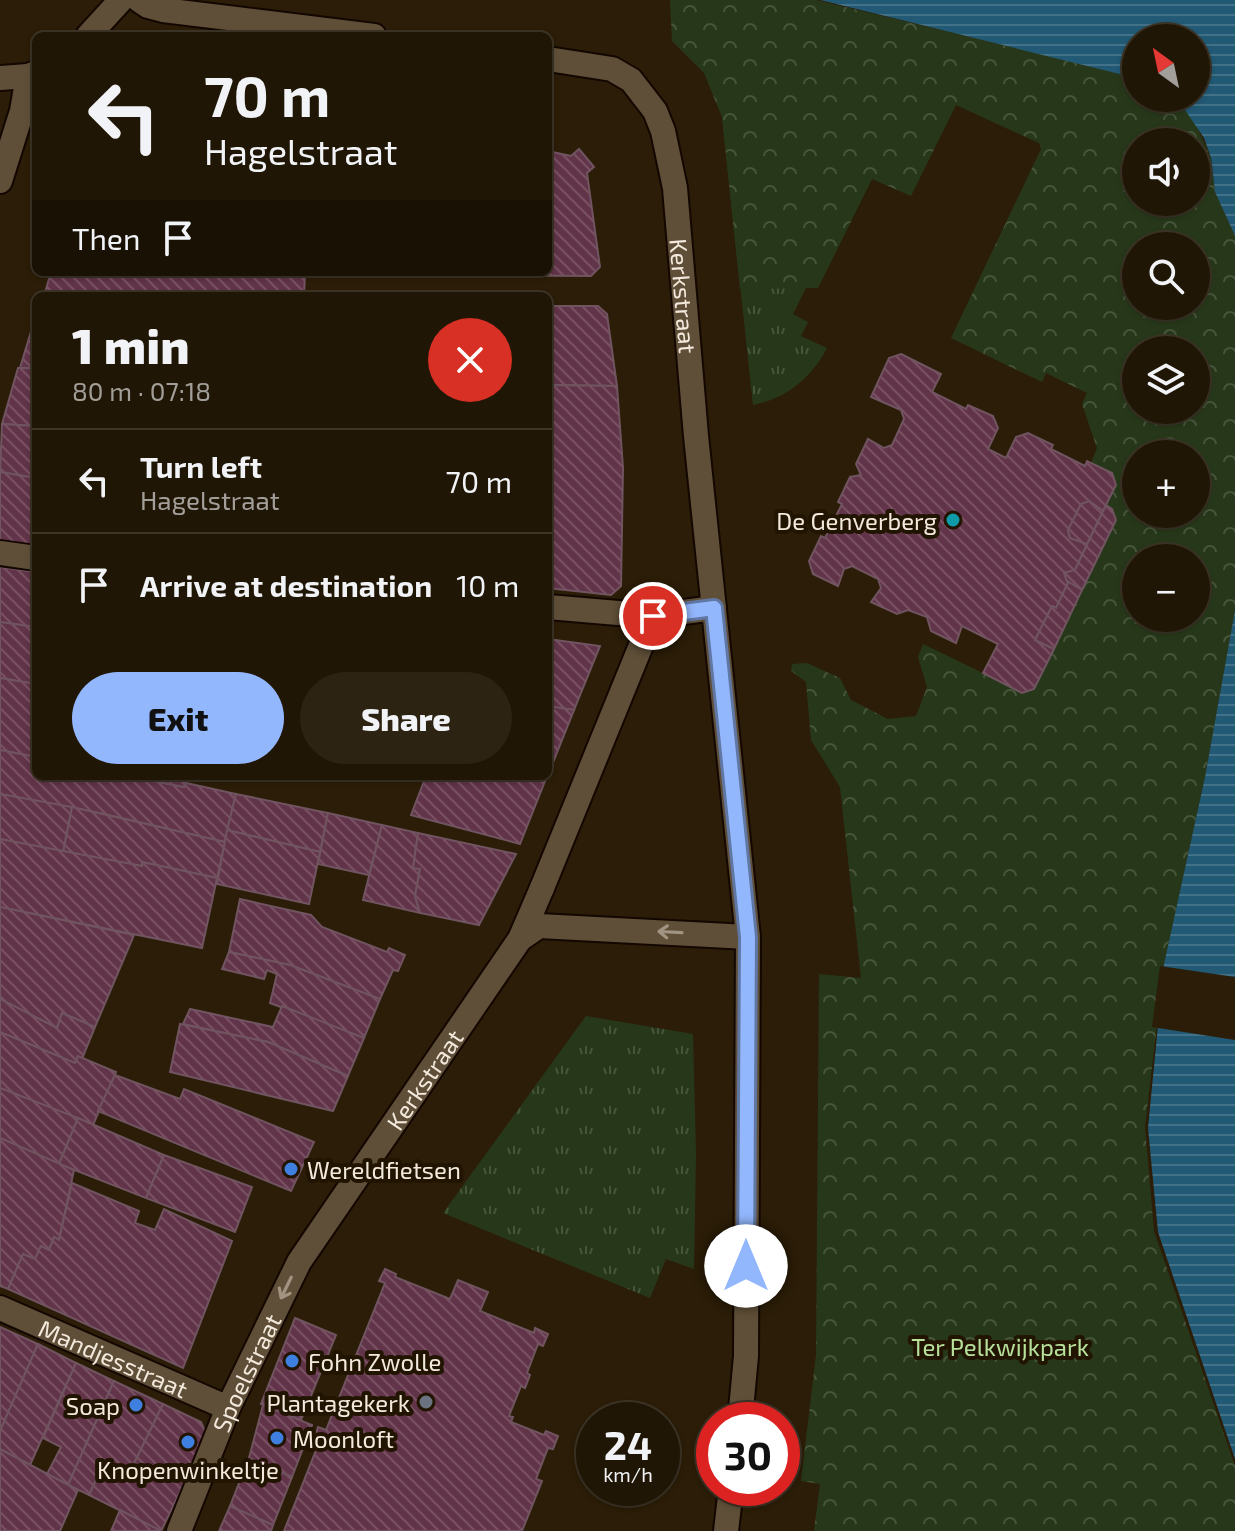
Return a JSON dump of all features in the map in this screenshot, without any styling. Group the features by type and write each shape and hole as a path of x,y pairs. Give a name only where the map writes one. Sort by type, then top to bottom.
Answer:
{"street":[{"path":"92,32 121,0"},
{"path":"139,0 163,10 342,32"},
{"name":"Kerkstraat","path":"552,60 612,69 631,80 655,111 663,131 675,188 714,608"},
{"path":"0,78 32,75 0,181"},
{"path":"0,553 32,557"},
{"path":"552,607 653,616 714,608 748,937 746,1356 742,1402"},
{"name":"Kerkstraat","path":"327,1222 520,939 653,616"},
{"path":"520,939 539,926 748,937"},
{"name":"Spoelstraat","path":"179,1531 228,1408 299,1262 327,1222"},
{"name":"Mandjesstraat","path":"0,1308 228,1408"},
{"path":"726,1531 729,1506"}],"green space":[{"name":"Ter Pelkwijkpark","path":"670,0 816,0 1122,73 1122,112 1187,112 1197,128 1122,128 1122,216 1210,216 1210,156 1211,158 1215,192 1235,236 1235,610 1205,777 1164,964 1145,1127 1154,1231 1235,1466 1235,1531 814,1531 820,1484 801,1481 816,1355 819,974 861,978 840,787 811,740 806,682 791,671 792,664 807,663 840,678 851,700 888,719 916,716 927,687 918,657 923,644 1022,692 1034,688 1116,520 1112,508 1106,505 1116,485 1091,463 1097,448 1082,404 1087,393 1046,373 1042,382 951,338 1041,149 1039,143 956,105 911,196 872,179 818,288 740,289 722,117 704,73 672,41"},
{"path":"907,84 793,314 808,322 801,336 827,348 814,368 797,385 776,398 753,405 722,117 718,106"},
{"path":"586,1016 693,1034 696,1154 694,1269 666,1259 650,1298 443,1213"}],"water":[{"path":"820,0 1235,0 1235,236 1215,192 1210,128 1197,128 1186,112 1210,112 1210,24 1122,24 1122,75"},
{"path":"1235,610 1235,1459 1158,1232 1148,1128 1164,964 1205,777"}],"pier":[{"path":"1160,966 1235,977 1235,1040 1152,1027"}],"building":[{"path":"579,149 594,167 587,173 600,267 591,276 552,276 552,152 571,156"},
{"path":"50,276 305,276 304,292 45,292"},
{"path":"552,306 598,306 607,314 617,386 552,385"},
{"path":"32,328 32,368 20,368"},
{"name":"De Genverberg","path":"901,354 941,374 932,392 966,409 968,405 993,416 998,428 988,449 1006,458 1016,437 1028,433 1085,466 1087,461 1112,473 1116,485 1103,511 1089,501 1081,504 1068,530 1070,538 1087,544 1075,570 1064,573 1068,583 1035,640 1054,649 1034,689 1022,693 983,673 998,644 962,626 956,643 931,631 927,617 908,610 897,614 871,602 881,588 878,579 852,566 844,569 838,586 813,574 809,561 842,504 838,502 850,477 861,475 856,464 868,439 884,448 892,445 904,419 901,410 871,397 889,358"},
{"path":"18,368 32,368 32,426 2,424"},
{"path":"552,385 617,386 623,468 621,586 611,595 552,588"},
{"path":"2,424 32,426 32,477 0,472"},
{"path":"0,472 32,477 32,548 0,544"},
{"path":"1089,501 1103,511 1087,544 1070,538 1068,530 1081,504"},
{"path":"1106,505 1112,509 1116,520 1082,590 1067,581 1064,573 1075,570"},
{"path":"0,567 32,571 32,626 0,622"},
{"path":"1067,581 1082,590 1054,649 1035,640 1052,606 1056,608"},
{"path":"0,622 32,626 32,683 0,678"},
{"path":"552,640 600,646 574,710 552,707"},
{"path":"0,678 32,683 32,756 0,750"},
{"path":"552,707 574,710 552,765"},
{"path":"0,750 32,756 32,780 149,780 184,787 186,783 236,794 225,842 0,794"},
{"path":"149,780 186,780 184,787"},
{"path":"424,780 545,780 520,844 411,815"},
{"path":"0,794 72,807 63,853 0,839"},
{"path":"236,794 328,813 320,852 227,830"},
{"path":"72,807 225,842 217,878 142,862 142,866 63,853"},
{"path":"328,813 382,825 369,875 318,864"},
{"path":"382,825 418,833 413,868 420,869 415,896 420,913 363,900"},
{"path":"227,830 320,852 309,904 217,884"},
{"path":"418,833 516,854 479,925 420,913 415,896 420,869 413,868"},
{"path":"0,839 142,866 142,862 217,878 202,948 0,907"},
{"path":"240,899 311,915 322,927 387,952 389,948 405,955 398,971 393,970 380,999 290,965 229,952"},
{"path":"0,907 134,935 95,1027 62,1013 57,1028 0,999"},
{"path":"229,952 290,965 380,999 364,1038 270,1003 277,974 267,970 264,979 222,969"},
{"path":"0,999 57,1028 62,1013 95,1027 82,1059 78,1056 75,1063 0,1032"},
{"path":"282,1006 364,1038 348,1076 268,1042 183,1024 190,1009 273,1027"},
{"path":"180,1024 268,1042 348,1076 333,1111 170,1072"},
{"path":"0,1032 75,1063 78,1056 116,1072 93,1125 0,1088"},
{"path":"115,1075 180,1099 184,1089 314,1142 291,1191 98,1111"},
{"path":"0,1088 78,1118 59,1164 0,1138"},
{"path":"78,1118 164,1155 146,1198 59,1164"},
{"path":"0,1138 74,1170 59,1240 54,1237 49,1250 41,1246 35,1259 23,1254 8,1289 0,1286"},
{"path":"164,1155 252,1187 235,1232 146,1198"},
{"path":"72,1183 139,1211 135,1223 155,1230 164,1209 232,1241 183,1368 8,1289 23,1254 35,1259 41,1246 49,1250 54,1237 59,1240"},
{"name":"Plantagekerk","path":"385,1269 396,1274 395,1277 450,1299 458,1280 488,1292 480,1311 534,1333 535,1328 548,1334 543,1346 538,1344 525,1388 521,1386 509,1416 513,1417 511,1422 544,1435 546,1431 558,1436 553,1449 548,1448 536,1479 542,1481 522,1531 284,1531 320,1440 315,1437 318,1427 326,1430 385,1283 379,1281"},
{"path":"295,1318 336,1335 301,1420 261,1404"},
{"path":"0,1327 38,1344 0,1431"},
{"path":"38,1344 76,1363 30,1465 0,1449 0,1431"},
{"path":"76,1363 114,1381 68,1485 47,1474 61,1447 43,1438"},
{"path":"114,1381 163,1404 127,1478 103,1465 89,1495 68,1485"},
{"path":"163,1404 201,1422 207,1436 161,1531 89,1495 103,1465 127,1478"},
{"path":"263,1405 312,1425 292,1477 249,1458"},
{"path":"0,1449 78,1490 60,1531 0,1531"},
{"path":"249,1458 292,1477 273,1525 230,1506"},
{"path":"230,1506 273,1525 271,1531 219,1531"},
{"path":"120,1510 161,1531 111,1531"}],"place":[{"name":"De Genverberg","path":"953,520"},
{"name":"Wereldfietsen","path":"291,1169"},
{"name":"Fohn Zwolle","path":"292,1361"},
{"name":"Plantagekerk","path":"426,1402"},
{"name":"Soap","path":"136,1405"},
{"name":"Moonloft","path":"277,1438"},
{"name":"Knopenwinkeltje","path":"188,1442"}],"route":[{"path":"653,616 714,608 748,937 746,1266"}]}
